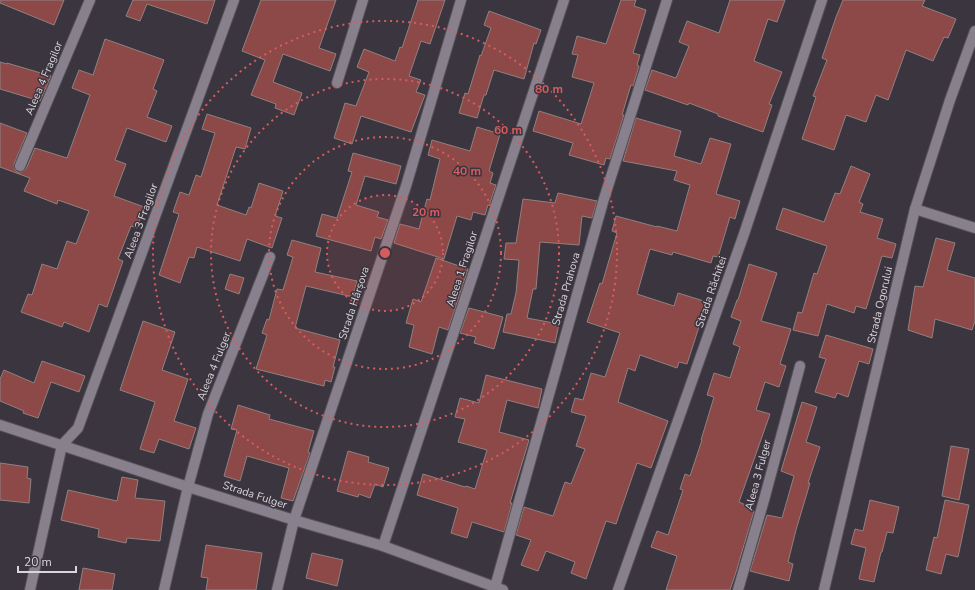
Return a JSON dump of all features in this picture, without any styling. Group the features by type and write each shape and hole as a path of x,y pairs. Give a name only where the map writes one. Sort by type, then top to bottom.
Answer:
{"street":[{"name":"Aleea 4 Fragilor","path":"20,166 90,0"},
{"name":"Aleea 3 Fragilor","path":"62,445 78,428 234,0"},
{"path":"337,83 363,0"},
{"name":"Strada Hârșova","path":"278,590 294,520 406,186 461,0"},
{"name":"Aleea 1 Fragilor","path":"382,546 564,0"},
{"name":"Strada Prahova","path":"499,588 603,202 667,0"},
{"name":"Strada Răchitei","path":"618,590 744,234 822,0"},
{"name":"Strada Ogorului","path":"824,590 915,210 950,100 975,31"},
{"path":"915,210 975,228"},
{"name":"Aleea 4 Fulger","path":"164,590 188,487 208,414 270,257"},
{"name":"Aleea 3 Fulger","path":"738,590 800,366"},
{"name":"Strada Fulger","path":"0,425 188,487 382,546 499,588"},
{"path":"30,590 62,445"}],"building":[{"path":"0,0 64,0 54,25 0,3"},
{"path":"133,0 215,0 207,24 147,4 140,21 126,16"},
{"path":"261,0 336,0 319,48 336,54 330,71 283,54 273,82 302,93 294,115 275,108 276,104 251,95 265,60 242,51"},
{"path":"418,0 445,0 430,44 421,41 409,76 421,80 416,92 425,95 411,132 361,116 352,144 334,138 345,103 356,106 369,72 357,67 364,49 395,61 400,47 402,48"},
{"path":"621,0 636,0 634,6 646,10 633,53 640,55 637,65 639,66 633,86 631,85 622,115 624,115 610,159 606,158 604,165 569,155 573,143 533,131 539,111 581,124 594,83 572,77 578,55 572,54 577,36 606,44"},
{"path":"730,0 785,0 777,22 768,19 754,61 782,72 769,104 772,105 763,132 718,116 718,114 689,103 688,105 645,90 652,70 676,78 689,46 679,42 687,21 719,33"},
{"path":"843,0 925,0 922,6 956,19 948,38 944,37 933,61 906,50 888,100 876,95 866,122 846,115 834,150 802,139 816,97 813,96 827,60 822,58"},
{"path":"489,11 541,30 536,44 534,43 524,79 494,70 477,118 459,113 465,93 468,94 480,55 481,56 491,28 484,25"},
{"path":"105,39 164,60 153,89 157,91 147,117 172,126 166,142 127,128 115,160 126,164 114,196 144,207 137,228 131,226 118,259 123,261 107,307 99,304 89,332 64,322 62,327 21,312 28,294 32,295 42,264 57,269 67,241 76,244 89,211 58,200 57,204 24,191 30,178 0,167 0,123 27,133 14,164 17,172 21,172 26,169 35,148 67,158 90,95 72,88 79,70 93,75"},
{"path":"0,62 51,76 40,101 0,89"},
{"path":"207,114 251,128 245,149 236,147 217,205 246,215 249,207 251,208 259,183 283,191 275,216 282,218 272,248 247,239 240,261 197,247 194,258 189,257 180,283 159,275 179,214 173,212 180,192 189,195 196,175 201,177 215,133 202,129"},
{"path":"636,118 681,131 674,156 701,164 710,138 731,144 716,194 740,201 735,219 730,217 718,257 713,256 711,263 673,252 672,255 650,249 637,294 674,306 678,293 707,302 687,364 679,362 677,368 640,355 635,371 628,368 618,402 668,421 651,468 637,463 616,524 606,521 586,579 571,573 575,562 546,551 538,571 521,565 531,540 516,535 524,507 553,516 565,482 571,484 585,449 576,446 586,416 571,412 575,398 583,400 591,373 605,377 620,333 587,322 600,283 602,284 617,233 612,231 616,216 677,231 690,185 674,180 677,171 623,161"},
{"path":"477,127 500,134 489,171 493,173 490,183 496,185 485,215 473,212 471,220 457,216 444,259 394,243 400,224 419,229 427,199 430,200 440,159 428,155 432,140 470,151"},
{"path":"353,153 401,166 396,184 365,176 356,205 379,212 377,217 388,220 381,239 375,237 371,251 316,236 322,214 337,218 352,172 348,171"},
{"path":"851,166 870,174 859,202 863,204 860,212 883,219 877,238 896,244 892,258 882,256 866,309 856,306 854,313 827,304 818,336 793,330 798,312 802,313 814,273 817,274 827,246 776,229 783,208 824,222 835,193 840,194"},
{"path":"558,193 597,201 592,218 582,216 579,245 540,242 536,289 533,289 527,318 559,324 555,343 503,332 507,314 511,314 516,293 519,260 504,259 506,243 516,243 523,199 555,203"},
{"path":"936,238 955,243 947,270 975,278 975,321 972,330 935,319 932,338 908,330 915,286 923,287"},
{"path":"292,240 321,248 315,272 357,281 353,297 306,286 295,328 340,340 331,382 325,380 324,386 256,369 267,335 262,333 267,319 269,320 277,289 283,290 293,257 287,255"},
{"path":"436,258 468,269 448,330 439,327 432,354 409,347 414,325 406,323 413,299 421,302"},
{"path":"749,264 777,273 761,321 791,329 780,364 786,366 779,387 765,382 756,410 770,414 739,502 750,507 749,510 754,511 730,590 666,590 677,556 651,547 657,531 668,535 683,490 680,489 685,474 690,476 714,397 707,395 714,373 730,378 740,347 733,344 741,321 731,317"},
{"path":"230,274 244,278 239,294 225,289"},
{"path":"469,308 503,317 494,349 474,343 476,337 460,333"},
{"path":"143,321 175,332 162,370 188,379 174,421 196,428 189,449 159,439 154,453 140,449 155,402 120,390"},
{"path":"826,335 873,349 869,364 859,361 848,397 837,393 835,398 815,392 826,359 819,357"},
{"path":"42,361 85,376 79,392 51,382 38,418 23,413 24,411 0,401 0,379 4,370 34,383"},
{"path":"486,375 542,389 538,408 507,400 499,432 529,440 510,503 512,503 504,532 472,522 467,538 451,533 458,508 417,495 423,474 475,489 487,450 458,442 465,419 455,417 460,398 479,403"},
{"path":"802,402 817,407 806,442 820,447 808,483 810,483 788,562 793,564 789,581 750,571 767,515 782,518 794,476 781,471"},
{"path":"238,405 270,415 269,419 314,431 308,452 310,453 293,501 281,498 289,468 247,456 240,481 224,476 237,430 231,429"},
{"path":"951,446 969,449 959,500 942,496"},
{"path":"348,451 369,457 368,462 389,468 383,487 375,484 370,498 359,494 358,497 337,491"},
{"path":"0,463 28,467 27,478 31,479 29,503 0,500"},
{"path":"122,477 138,480 135,498 165,501 160,541 127,538 126,543 98,537 99,529 61,520 68,490 117,501"},
{"path":"870,500 899,507 893,533 887,532 874,582 859,579 866,548 851,544 855,529 863,531"},
{"path":"945,500 969,505 958,557 946,554 941,574 926,570 934,537 937,538"},
{"path":"206,545 262,553 256,590 206,590 208,578 201,577"},
{"path":"312,553 343,560 337,586 306,578"},
{"path":"83,568 115,574 112,590 79,590"}]}
